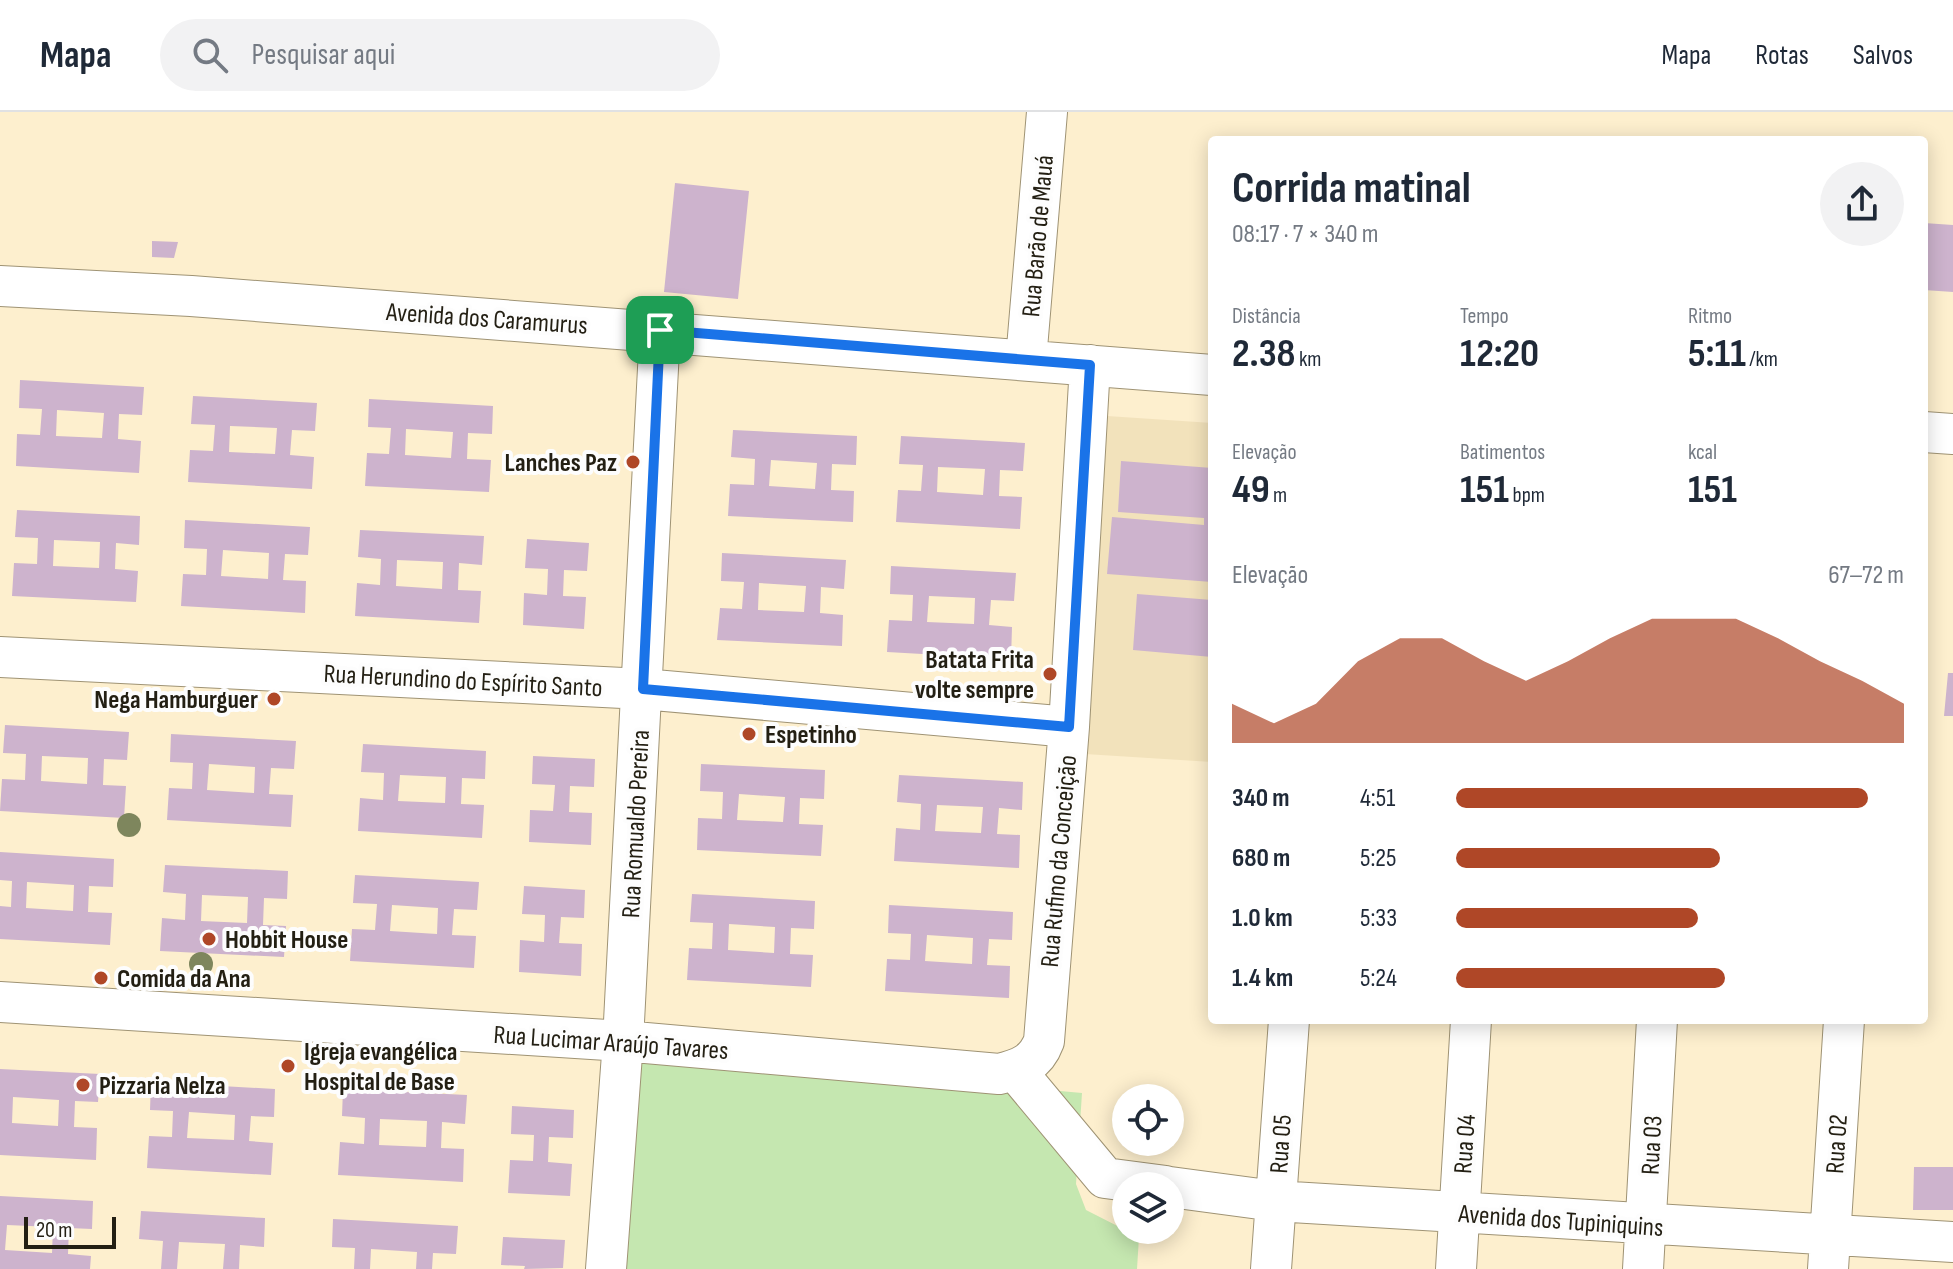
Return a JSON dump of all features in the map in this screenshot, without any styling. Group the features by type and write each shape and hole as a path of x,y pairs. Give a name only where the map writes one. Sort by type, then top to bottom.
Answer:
{"street":[{"name":"Rua Barão de Mauá","path":"1026,360 1047,112"},
{"name":"Avenida dos Caramurus","path":"0,286 660,330 1208,375"},
{"name":"Rua Romualdo Pereira","path":"606,1269 623,1041 660,330"},
{"name":"Rua Rufino da Conceição","path":"1022,1067 1039,1054 1044,1041 1069,727 1090,365"},
{"path":"1928,432 1953,434"},
{"name":"Rua Herundino do Espírito Santo","path":"0,657 643,689 1069,727"},
{"name":"Rua Lucimar Araújo Tavares","path":"0,1002 623,1041 999,1074 1022,1067"},
{"name":"Rua 05","path":"1271,1269 1289,1024"},
{"name":"Rua 04","path":"1456,1269 1471,1024"},
{"name":"Rua 03","path":"1643,1269 1657,1024"},
{"name":"Rua 02","path":"1829,1252 1844,1024"},
{"name":"Avenida dos Tupiniquins","path":"1022,1067 1105,1178 1112,1179"},
{"name":"Avenida dos Tupiniquins","path":"1184,1188 1275,1201 1646,1226 1829,1252 1953,1242"}],"shaded area":[{"path":"1107,416 1208,423 1208,762 1085,754"}],"green space":[{"path":"647,1054 1082,1093 1076,1184 1086,1210 1112,1223 1112,1244 1139,1244 1137,1269 619,1269 634,1063"}],"building":[{"path":"675,183 749,191 738,299 664,292"},
{"path":"1928,223 1953,225 1953,292 1928,290"},
{"path":"152,241 178,242 174,258 152,257"},
{"path":"20,380 144,387 142,415 119,414 118,439 141,441 139,473 16,466 17,434 40,435 42,409 19,408","holes":["57,410 104,413 102,438 56,436"]},
{"path":"193,396 317,403 315,431 292,430 290,455 314,457 312,489 188,482 190,450 213,451 215,425 191,424","holes":["230,426 277,428 275,454 229,452"]},
{"path":"369,399 493,406 492,434 468,433 467,459 491,460 489,492 365,486 367,453 389,454 391,428 368,427","holes":["406,429 453,432 451,458 405,455"]},
{"path":"733,430 857,436 856,465 832,464 831,490 854,491 853,522 728,516 730,484 754,485 755,459 731,457","holes":["771,460 817,463 815,489 769,486"]},
{"path":"901,436 1025,443 1023,471 1000,470 999,496 1022,497 1020,529 896,522 898,490 921,491 923,465 899,464","holes":["938,467 985,469 983,495 937,492"]},
{"path":"1121,461 1208,468 1208,582 1107,574 1112,517 1204,525 1204,518 1118,512"},
{"path":"17,510 140,516 139,545 116,543 115,569 138,571 136,602 12,596 14,563 37,564 38,538 15,537","holes":["54,540 100,542 99,568 53,566"]},
{"path":"185,520 310,527 308,555 285,554 283,580 306,581 305,613 181,606 183,574 206,575 207,549 184,548","holes":["223,550 269,553 268,579 221,576"]},
{"path":"360,530 484,536 482,565 459,563 458,590 481,591 479,623 355,616 357,583 380,585 381,559 358,557","holes":["397,560 443,562 442,589 396,586"]},
{"path":"527,539 589,543 587,571 564,570 563,596 586,597 584,629 523,625 524,593 547,595 548,569 525,568"},
{"path":"722,553 846,560 844,589 821,587 820,613 843,615 842,646 717,640 720,608 742,609 744,582 721,581","holes":["759,583 806,586 804,612 758,610"]},
{"path":"891,566 1016,573 1014,601 991,600 989,625 1012,627 1011,659 887,652 889,620 912,621 913,595 890,594","holes":["929,596 975,598 974,624 927,622"]},
{"path":"1137,594 1208,600 1208,657 1133,650"},
{"path":"1948,673 1953,673 1953,716 1944,716"},
{"path":"5,725 129,732 127,760 104,759 103,785 126,786 124,818 0,811 2,779 25,780 26,754 3,753","holes":["42,756 88,758 87,784 41,781"]},
{"path":"171,734 296,741 294,769 271,768 269,794 293,795 291,827 167,820 169,788 192,789 193,763 170,762","holes":["209,764 255,767 254,793 207,790"]},
{"path":"363,744 486,751 485,779 462,778 461,804 484,805 482,838 358,831 360,798 383,800 384,773 361,772","holes":["400,775 446,777 445,803 398,801"]},
{"path":"533,756 595,759 594,787 570,786 569,812 592,813 591,845 529,842 530,810 553,811 555,785 532,784"},
{"path":"701,764 825,770 824,799 800,798 799,824 823,825 821,856 697,850 698,818 722,819 723,792 700,791","holes":["739,794 785,797 783,822 737,820"]},
{"path":"899,775 1023,782 1022,810 999,808 997,834 1020,835 1019,868 894,861 896,828 920,830 921,804 897,802","holes":["937,805 983,807 981,833 935,831"]},
{"path":"0,852 114,859 113,887 89,886 88,912 112,913 110,945 0,939 0,906 11,907 12,881 0,880","holes":["27,882 74,885 73,911 26,908"]},
{"path":"165,865 288,871 287,899 264,898 263,925 286,926 284,957 160,951 162,918 185,920 186,894 163,892","holes":["202,895 248,897 247,923 201,921"]},
{"path":"355,875 479,882 477,910 454,909 452,935 476,936 474,968 350,961 352,929 375,930 377,904 353,903","holes":["392,905 438,908 437,934 390,931"]},
{"path":"524,886 585,890 584,918 561,917 559,943 582,944 581,976 519,972 520,940 544,942 545,915 522,914"},
{"path":"692,894 815,901 814,929 791,928 790,954 813,955 811,987 687,980 689,948 712,949 713,923 690,922","holes":["729,924 775,927 774,953 728,950"]},
{"path":"889,905 1013,912 1012,940 989,939 987,965 1010,966 1009,998 885,991 887,959 910,960 911,934 888,933","holes":["927,935 973,938 972,964 925,961"]},
{"path":"0,1069 100,1074 98,1102 75,1101 74,1127 97,1128 96,1160 0,1155","holes":["13,1097 59,1100 58,1126 12,1123"]},
{"path":"151,1082 275,1089 274,1117 251,1116 249,1141 273,1143 271,1175 147,1168 149,1136 172,1137 173,1111 150,1110","holes":["189,1112 235,1115 234,1140 187,1138"]},
{"path":"343,1089 467,1095 465,1124 442,1122 441,1148 464,1149 463,1182 338,1175 340,1142 364,1144 365,1118 342,1116","holes":["380,1119 427,1121 426,1147 379,1145"]},
{"path":"512,1106 574,1110 573,1138 549,1137 548,1162 572,1164 570,1196 508,1193 510,1160 533,1161 534,1135 511,1134"},
{"path":"1914,1167 1953,1167 1953,1210 1913,1210"},
{"path":"0,1196 93,1201 92,1229 69,1228 68,1254 91,1256 90,1269 0,1269","holes":["7,1225 53,1227 52,1253 5,1250"]},
{"path":"141,1211 265,1218 264,1247 240,1245 239,1269 223,1269 225,1244 179,1242 177,1269 161,1269 163,1241 139,1239"},
{"path":"333,1219 458,1226 456,1254 433,1253 432,1269 416,1269 417,1252 371,1249 370,1269 354,1269 355,1248 332,1247"},
{"path":"503,1237 565,1240 563,1268 524,1269 525,1266 501,1265"}],"place":[{"name":"Lanches Paz","path":"633,462"},
{"name":"Batata Frita volte sempre","path":"1050,674"},
{"name":"Nega Hamburguer","path":"274,699"},
{"name":"Espetinho","path":"749,734"},
{"name":"Hobbit House","path":"209,939"},
{"name":"Comida da Ana","path":"101,978"},
{"name":"Igreja evangélica Hospital de Base","path":"288,1066"},
{"name":"Pizzaria Nelza","path":"83,1085"}],"route":[{"path":"660,330 1090,365 1069,727 643,689 660,330"}]}
